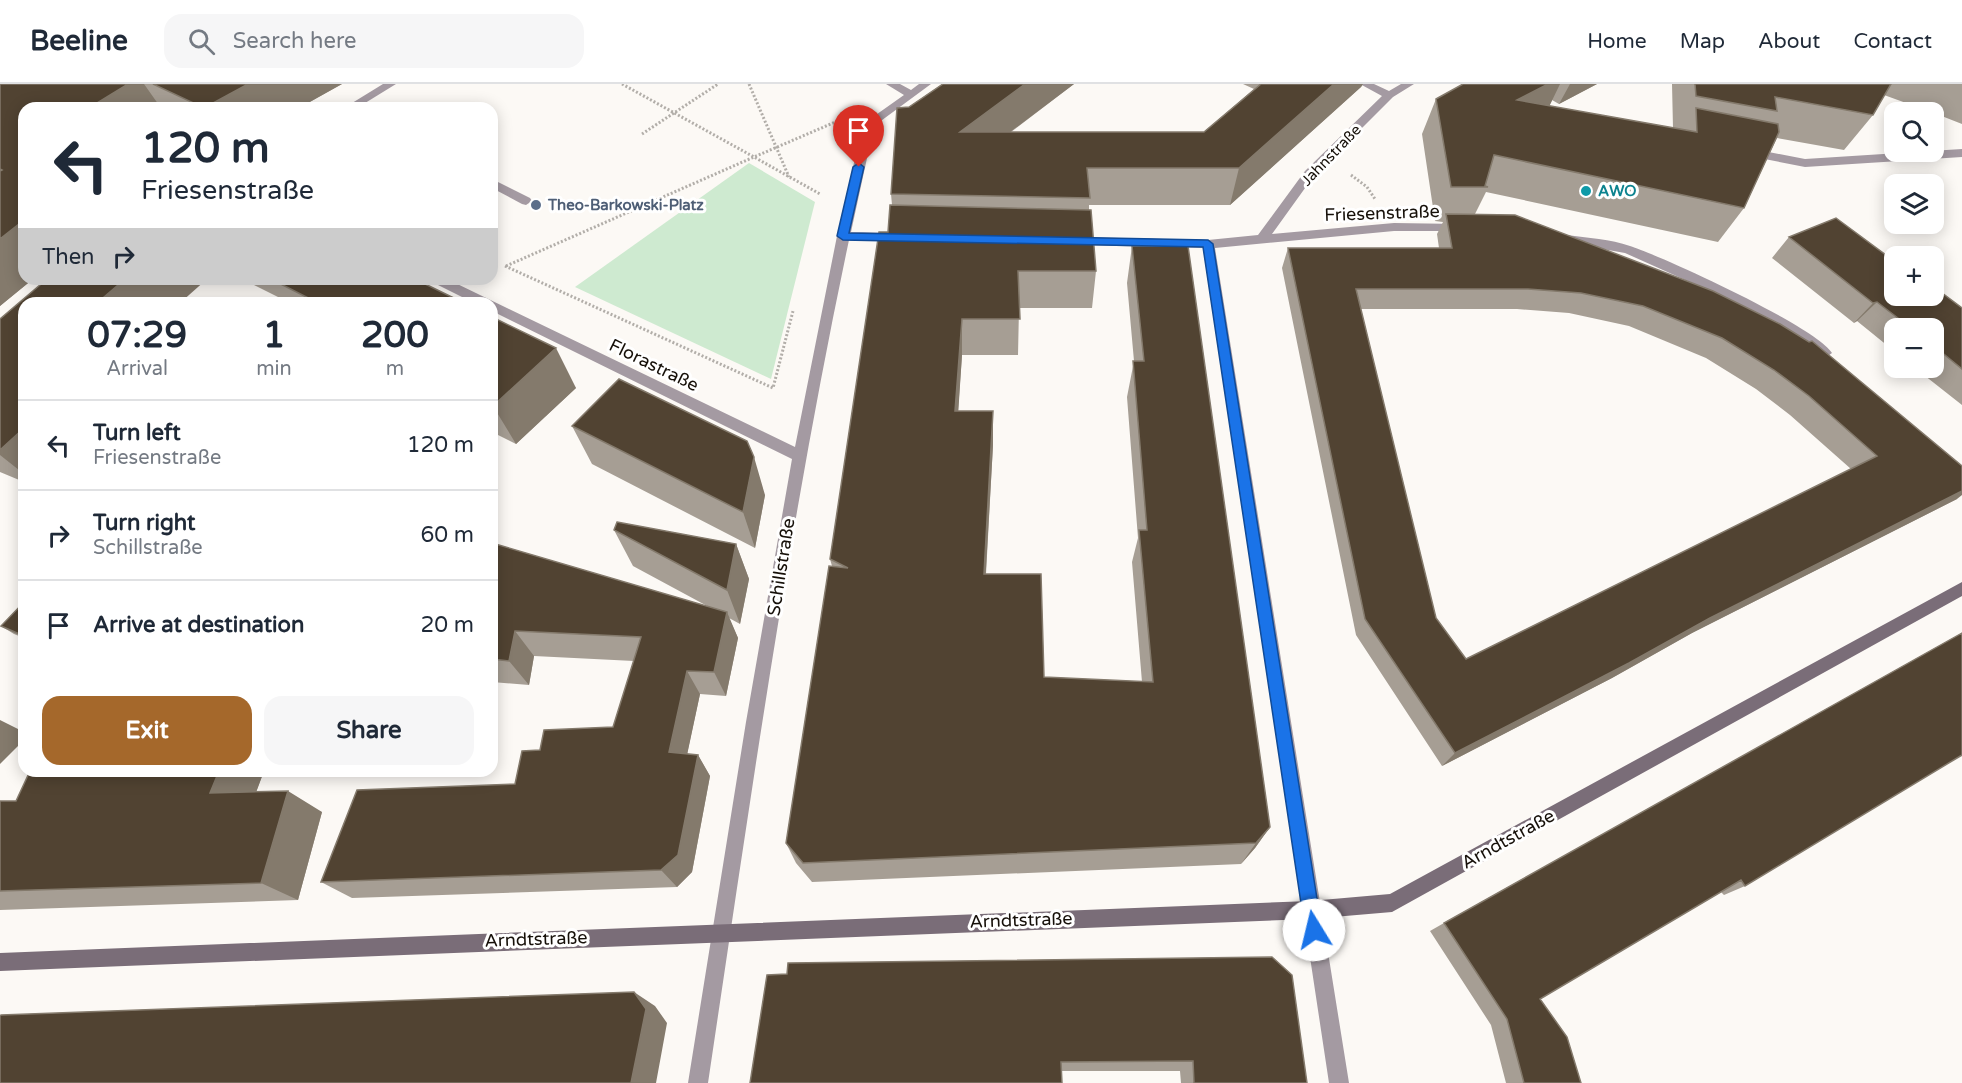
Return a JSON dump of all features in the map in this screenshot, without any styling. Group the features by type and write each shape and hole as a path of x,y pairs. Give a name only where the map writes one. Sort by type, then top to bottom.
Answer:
{"street":[{"path":"364,102 391,84"},
{"path":"891,84 911,94"},
{"path":"869,124 926,84"},
{"path":"1365,84 1389,95"},
{"name":"Jahnstraße","path":"1263,237 1309,174 1389,95 1409,84"},
{"name":"Schillstraße","path":"698,1083 800,456 848,210 869,124"},
{"path":"1735,149 1805,163 1962,153"},
{"path":"498,186 526,201"},
{"name":"Friesenstraße","path":"1066,241 1208,244 1263,237 1394,227 1472,228"},
{"path":"1549,235 1627,249 1725,293 1811,341 1838,364"},
{"path":"843,236 913,238"},
{"path":"1208,244 1310,910 1339,1083"},
{"path":"448,285 473,297"},
{"name":"Florastraße","path":"498,309 800,456"},
{"name":"Arndtstraße","path":"0,962 1310,910 1392,903 1962,588"}],"path":[{"path":"622,84 848,210"},
{"path":"642,134 718,84"},
{"path":"749,84 789,177"},
{"path":"794,309 774,388 505,266 834,123 869,124"},
{"path":"1327,157 1367,187 1394,227"}],"green space":[{"path":"749,163 815,202 771,379 575,287"}],"building":[{"path":"0,84 128,84 99,102 18,102 18,225 0,239 0,171 2,170 0,169"},
{"path":"153,84 248,84 215,102 191,102"},
{"path":"943,84 1025,84 960,132 1204,132 1261,84 1334,84 1239,168 1087,168 1090,198 891,194 897,108 909,107"},
{"path":"1463,84 1548,84 1517,100 1697,132 1696,108 1778,124 1779,132 1744,208 1494,155 1485,186 1488,187 1451,187 1436,99"},
{"path":"1695,84 1891,84 1873,115 1775,97 1777,111 1696,96"},
{"path":"890,205 1091,210 1096,271 1018,271 1020,319 962,319 955,411 993,411 984,574 1041,574 1044,677 1153,682 1139,530 1147,530 1133,361 1144,361 1132,246 1188,246 1270,827 1256,843 803,863 786,843 829,566 848,568 830,559 879,232 888,232"},
{"path":"1446,214 1515,215 1713,291 1780,324 1809,342 1812,341 1962,466 1962,491 1710,618 1629,663 1455,753 1365,619 1288,248 1452,248","holes":["1356,289 1528,289 1581,293 1643,306 1722,338 1774,370 1809,396 1877,456 1466,659 1436,618"]},
{"path":"1836,218 1884,254 1884,306 1944,306 1944,294 1962,308 1962,369 1944,354 1944,318 1898,318 1877,302 1873,303 1789,237"},
{"path":"40,285 118,285 104,297 26,297"},
{"path":"283,285 427,285 452,297 306,297"},
{"path":"18,304 18,434 0,450 0,319"},
{"path":"498,320 556,348 498,401"},
{"path":"619,379 747,441 754,457 743,512 572,426"},
{"path":"617,522 736,544 727,590 614,530"},
{"path":"498,545 727,612 714,672 687,671 669,752 698,755 678,855 661,870 321,882 357,790 515,784 522,751 540,750 544,730 613,727 641,637 515,631 509,661 498,660"},
{"path":"18,608 18,633 1,626"},
{"path":"1962,633 1962,755 1745,886 1741,880 1540,999 1567,1037 1581,1083 1524,1083 1507,1019 1444,923"},
{"path":"27,777 217,777 210,793 288,791 261,883 0,891 0,801 16,801"},
{"path":"1272,957 1292,975 1307,1083 1194,1083 1193,1061 1061,1062 1062,1083 750,1083 767,975 787,974 788,963"},
{"path":"634,992 646,1009 631,1083 0,1083 1,1015"}],"place":[{"name":"AWO","path":"1586,191"},
{"name":"Theo-Barkowski-Platz","path":"536,205"}],"route":[{"path":"859,167 843,236 1208,244 1314,930"}]}
